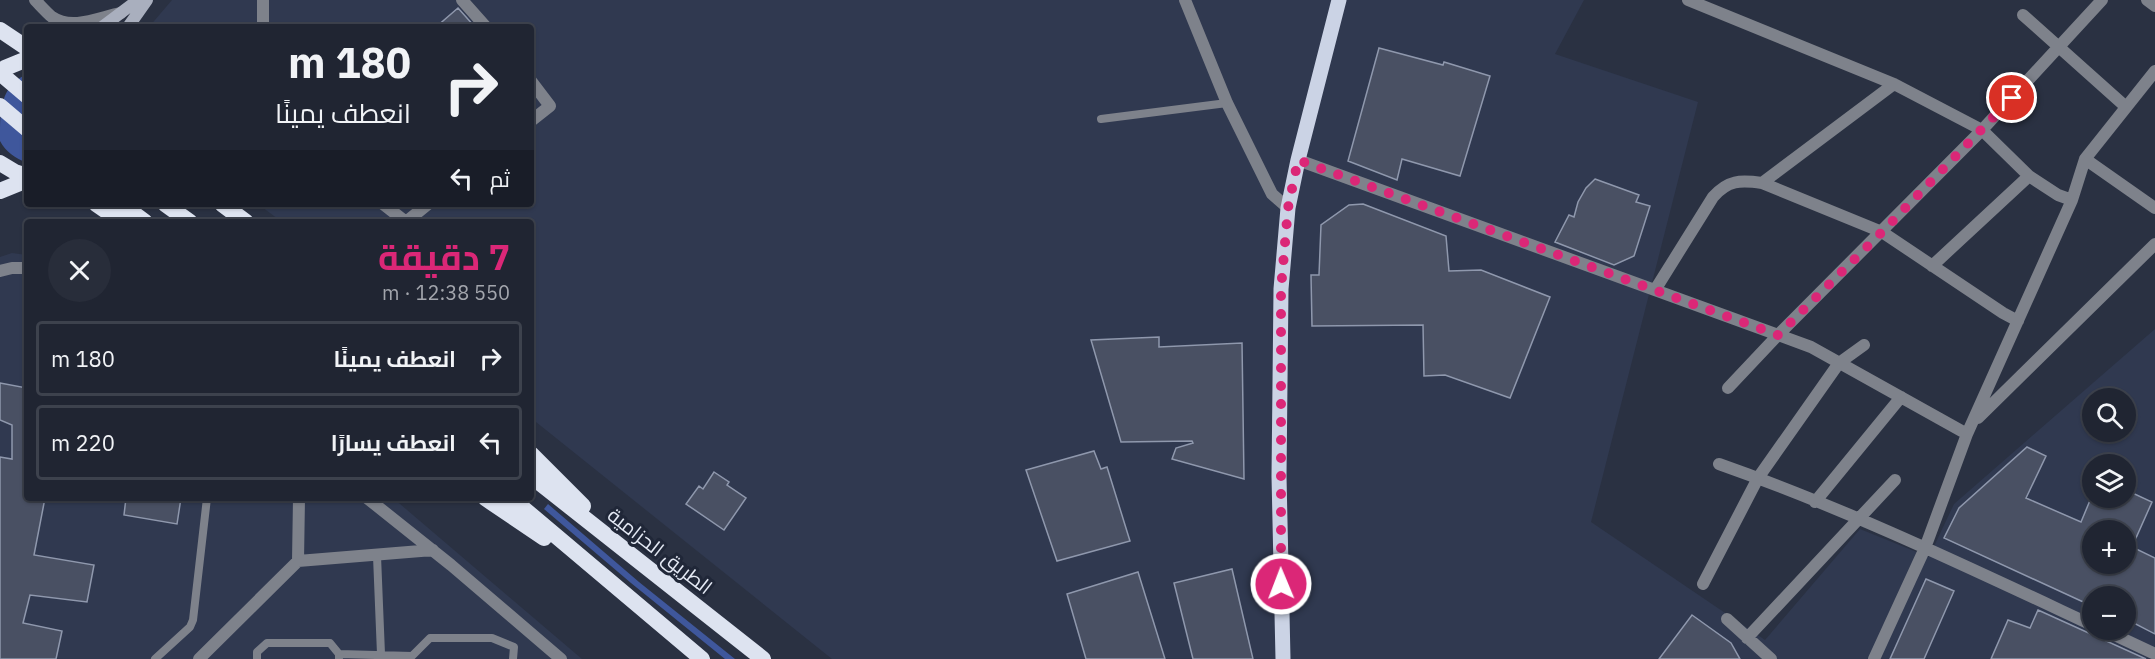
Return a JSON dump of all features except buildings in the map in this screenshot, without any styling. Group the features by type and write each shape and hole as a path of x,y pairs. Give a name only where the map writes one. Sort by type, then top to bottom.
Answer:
{"highway":[{"path":"0,30 24,46"},
{"path":"24,60 5,68 0,73 24,93"},
{"path":"0,106 24,126"},
{"path":"0,163 24,176"},
{"path":"0,191 24,179"},
{"path":"100,207 118,219"},
{"path":"125,207 141,219"},
{"path":"169,207 186,219"},
{"path":"226,207 242,219"},
{"path":"534,457 633,555"},
{"name":"الطريق الحزامية","path":"534,478 763,659"},
{"path":"489,501 611,584"},
{"path":"515,501 702,659"}],"main road":[{"path":"106,24 138,0"},
{"path":"130,24 147,0"},
{"path":"1283,659 1281,289 1288,208 1339,0"}],"street":[{"path":"34,0 52,17 64,23 80,23 122,13"},
{"path":"263,0 263,24"},
{"path":"462,0 483,24"},
{"path":"1185,0 1227,103 1272,195 1288,208"},
{"path":"1688,0 1894,84 1982,130 2030,176 2058,195 2072,200"},
{"path":"1728,388 1982,130 2102,0"},
{"path":"2147,0 2155,6"},
{"path":"2023,15 2126,107"},
{"path":"1874,659 1925,548 1970,429 2072,200 2085,159 2155,71"},
{"path":"1762,183 1894,84"},
{"path":"534,85 550,106 534,119"},
{"path":"2085,159 2155,208"},
{"path":"1298,160 1811,347 1901,397 1970,429"},
{"path":"1932,266 2030,176"},
{"path":"1655,290 1713,197 1722,187 1730,183 1745,181 1762,183 1882,232 2018,321"},
{"path":"388,207 402,219"},
{"path":"410,219 424,207"},
{"path":"1970,429 2155,244"},
{"path":"0,271 24,268"},
{"path":"1703,584 1758,478 1839,363 1864,345"},
{"path":"1815,502 1901,397"},
{"path":"1719,464 1925,548 2082,620"},
{"path":"1747,638 1895,480"},
{"path":"298,561 299,501"},
{"path":"371,501 433,550 561,659"},
{"path":"199,659 298,561 433,550"},
{"path":"1727,619 1771,659"},
{"path":"2125,640 2155,654"}],"lane":[{"path":"1101,119 1227,103"},
{"path":"155,659 190,627 193,620 207,501"},
{"path":"377,556 381,654"},
{"path":"256,659 256,652 267,643 330,643 339,656 381,654 413,657 430,638 492,638 514,647 513,659"}],"shaded area":[{"path":"172,0 1584,0 1555,54 1698,102 1591,522 1765,640 1860,529 1929,557 1954,504 2082,393 2082,442 2136,442 2136,388 2087,388 2155,329 2155,659 832,659 534,420 534,219 278,219 262,207 534,207 534,24 152,24"},
{"path":"24,76 24,162 11,154 0,141 3,100 11,85"},
{"path":"12,253 24,255 24,501 397,501 582,659 0,659 0,257"},
{"path":"548,504 639,582 735,659 725,659 631,583 544,509"}],"route":[{"path":"1281,584 1279,453 1281,289 1288,208 1298,160 1778,335 2012,98"}]}
